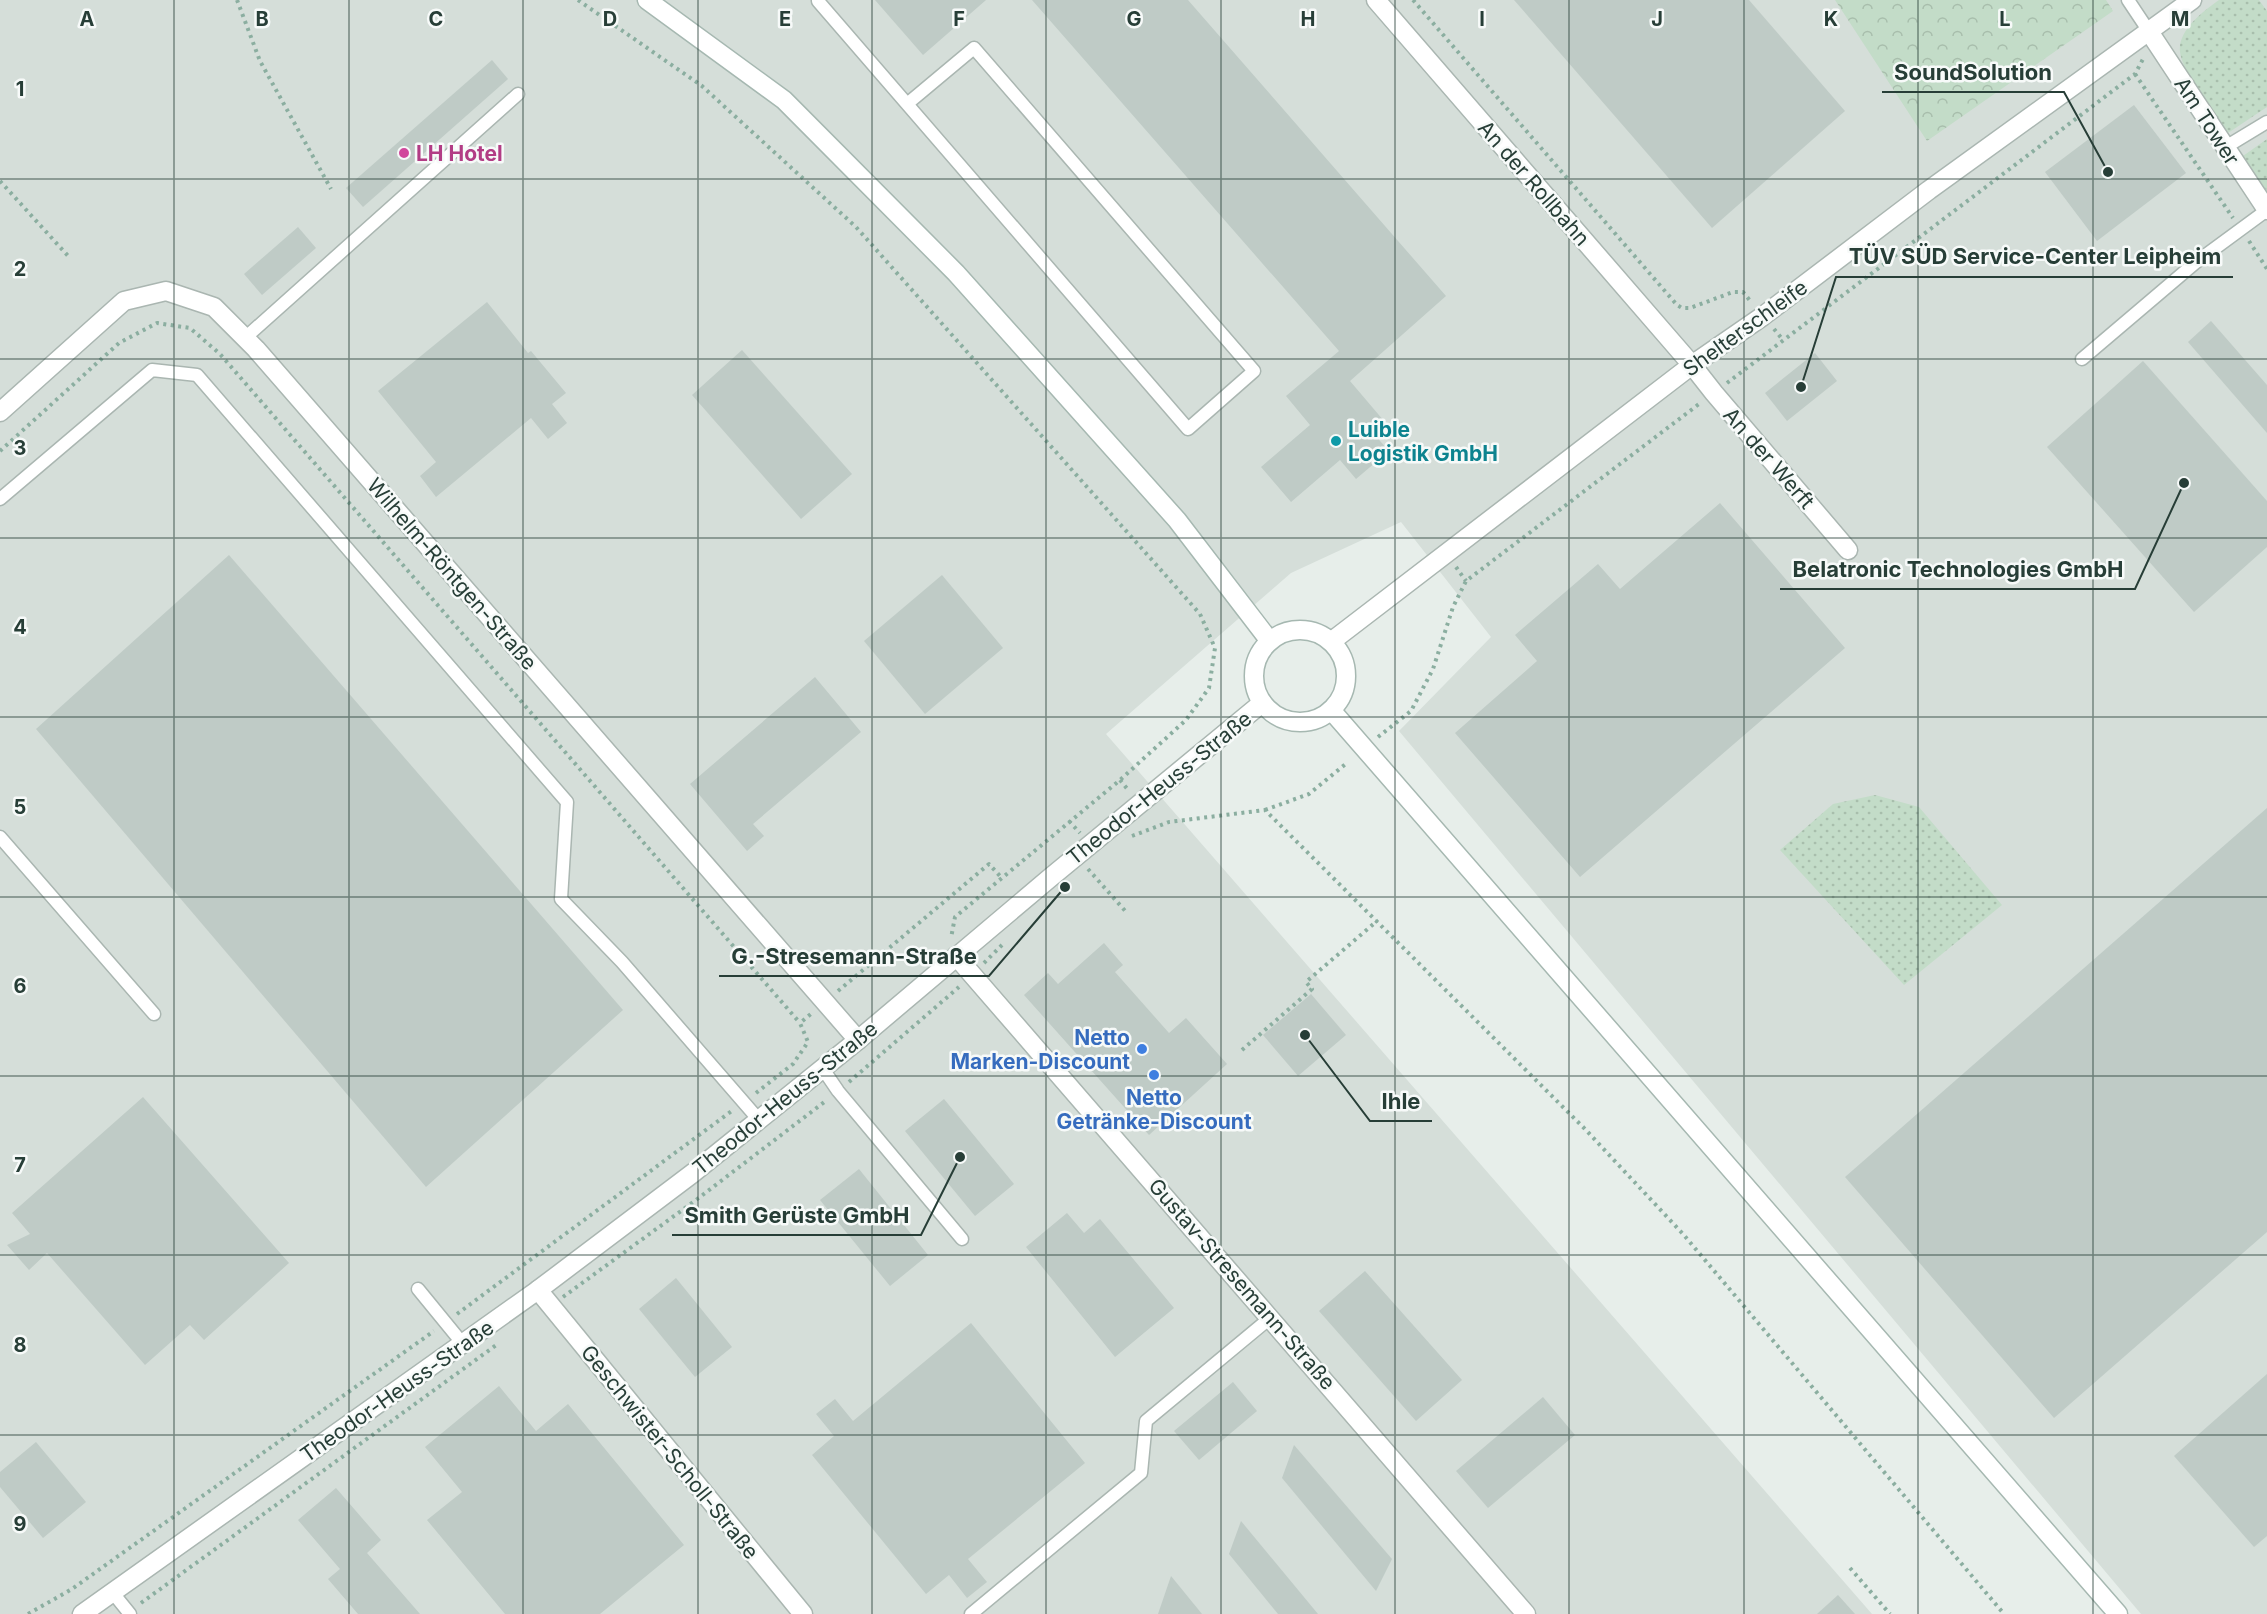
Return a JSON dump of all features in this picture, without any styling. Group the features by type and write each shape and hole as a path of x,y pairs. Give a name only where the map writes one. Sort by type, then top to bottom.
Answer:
{"street":[{"path":"647,0 784,100 956,273 1177,520 1269,640"},
{"name":"An der Rollbahn","path":"1376,0 1692,365"},
{"name":"Shelterschleife","path":"1332,641 1692,365 1763,316 1939,183 2151,34 2192,0"},
{"name":"Am Tower","path":"2151,34 2267,210"},
{"name":"Wilhelm-Röntgen-Straße","path":"0,412 124,301 166,291 214,307 245,338 858,1040"},
{"name":"An der Werft","path":"1692,365 1848,550"},
{"path":"1301,629 1317,632 1332,641 1343,657 1347,676 1342,695 1331,710 1318,719 1303,722 1287,721 1273,714 1262,703 1255,688 1253,670 1258,654 1269,640 1284,632 1301,629"},
{"name":"Theodor-Heuss-Straße","path":"82,1614 538,1290 693,1173 823,1069 1262,703"},
{"path":"1331,710 2118,1614"},
{"name":"Gustav-Stresemann-Straße","path":"956,956 1526,1614"},
{"name":"Geschwister-Scholl-Straße","path":"538,1290 803,1614"}],"lane":[{"path":"819,0 908,104 1188,429 1254,371 974,48 908,104"},
{"path":"2128,0 2151,34"},
{"path":"245,338 518,94"},
{"path":"2224,148 2267,122"},
{"path":"2082,359 2195,263 2267,210"},
{"path":"0,499 152,370 197,375 567,802 561,900 622,962 759,1120"},
{"path":"0,837 154,1014"},
{"path":"823,1069 838,1091 962,1239"},
{"path":"418,1289 463,1344"},
{"path":"971,1614 1141,1473 1146,1421 1270,1318"},
{"path":"113,1593 130,1614"}],"path":[{"path":"237,0 260,61 331,189"},
{"path":"578,0 702,86 856,226 1200,614 1215,648 1209,688 1186,720 1120,780 955,917 951,941 956,956"},
{"path":"1413,0 1677,305 1690,308 1733,291 1743,292 1783,340"},
{"path":"1378,737 1411,711 1433,669 1453,607 1466,580 2135,75 2151,34"},
{"path":"2135,75 2267,269"},
{"path":"0,181 69,257"},
{"path":"1127,839 1169,822 1265,810 1309,794 1348,762"},
{"path":"1265,810 1584,1128 1683,1234 2004,1614"},
{"path":"1070,821 1091,844"},
{"path":"28,1614 72,1588 446,1322 744,1102 793,1064 807,1042 800,1023 989,864 1001,877"},
{"path":"1087,867 1127,913"},
{"path":"1242,1050 1312,989 1306,982 1377,921"},
{"path":"1850,1568 1890,1614"}],"shaded area":[{"path":"0,0 2267,0 2267,1614 2141,1614 1399,731 1491,637 1401,522 1291,573 1106,734 1872,1614 0,1614"}],"green space":[{"path":"1835,0 2106,0 2113,11 1927,141"},
{"path":"2219,0 2259,0 2267,11 2267,107 2228,133 2190,78 2180,54 2180,45 2186,31 2195,19"},
{"path":"2267,139 2267,191 2243,156"},
{"path":"1875,795 1919,807 2002,905 1904,985 1780,850 1833,804"}],"building":[{"path":"875,0 986,0 923,55"},
{"path":"1032,0 1188,0 1446,296 1350,381 1384,421 1372,432 1389,451 1356,479 1340,460 1291,502 1261,467 1310,425 1286,396 1339,351"},
{"path":"1514,0 1749,0 1845,111 1712,228"},
{"path":"492,60 508,79 363,207 346,188"},
{"path":"2134,105 2186,173 2097,241 2045,172"},
{"path":"298,227 316,248 262,295 244,274"},
{"path":"487,302 528,353 531,351 566,393 552,404 567,423 548,439 531,418 436,497 420,476 436,462 378,391"},
{"path":"2211,321 2267,385 2267,433 2188,342"},
{"path":"742,350 852,474 801,519 692,395"},
{"path":"1815,353 1837,381 1787,421 1765,393"},
{"path":"2143,361 2267,501 2267,547 2194,612 2047,447"},
{"path":"1720,503 1845,648 1580,877 1455,733 1537,661 1515,635 1598,564 1620,589"},
{"path":"229,555 623,1010 426,1187 36,729"},
{"path":"942,575 1003,648 925,714 864,641"},
{"path":"815,677 861,732 753,824 764,836 747,851 690,784"},
{"path":"2267,808 2267,1232 2054,1418 1845,1177"},
{"name":"Netto Marken-Discount","path":"1104,943 1123,965 1115,972 1169,1033 1186,1018 1227,1064 1149,1135 1024,995 1048,973 1058,984"},
{"path":"1311,994 1346,1035 1298,1076 1263,1035"},
{"path":"143,1097 289,1263 204,1340 190,1325 145,1365 47,1253 29,1270 7,1245 30,1234 12,1213"},
{"path":"944,1099 1014,1184 975,1216 905,1131"},
{"path":"859,1169 928,1255 890,1286 820,1200"},
{"path":"1067,1213 1084,1233 1100,1219 1174,1308 1115,1357 1026,1247"},
{"path":"1365,1271 1462,1380 1416,1421 1319,1311"},
{"path":"676,1278 732,1347 695,1377 639,1309"},
{"path":"971,1323 1085,1463 968,1559 987,1582 967,1598 949,1575 926,1594 812,1455 834,1436 816,1414 835,1399 853,1421"},
{"path":"2267,1374 2267,1536 2254,1547 2174,1456"},
{"path":"1233,1382 1257,1411 1199,1460 1174,1431"},
{"path":"499,1386 536,1431 568,1404 684,1545 600,1614 505,1614 427,1520 462,1492 425,1447"},
{"path":"1543,1397 1575,1435 1488,1508 1456,1471"},
{"path":"36,1442 86,1502 43,1538 0,1487 0,1472"},
{"path":"1294,1445 1392,1559 1376,1591 1282,1478"},
{"path":"336,1488 381,1540 367,1553 420,1614 358,1614 328,1579 340,1569 298,1520"},
{"path":"1241,1521 1318,1614 1278,1614 1229,1554"},
{"path":"1171,1576 1202,1614 1158,1614"},
{"path":"1838,1595 1855,1614 1817,1614"}],"place":[{"name":"LH Hotel","path":"404,153"},
{"name":"SoundSolution","path":"2108,172"},
{"name":"TÜV SÜD Service-Center Leipheim","path":"1801,387"},
{"name":"Luible Logistik GmbH","path":"1336,441"},
{"name":"Belatronic Technologies GmbH","path":"2184,483"},
{"name":"G.-Stresemann-Straße","path":"1065,887"},
{"name":"Ihle","path":"1305,1035"},
{"name":"Netto Marken-Discount","path":"1142,1049"},
{"name":"Netto Getränke-Discount","path":"1154,1075"},
{"name":"Smith Gerüste GmbH","path":"960,1157"}]}
